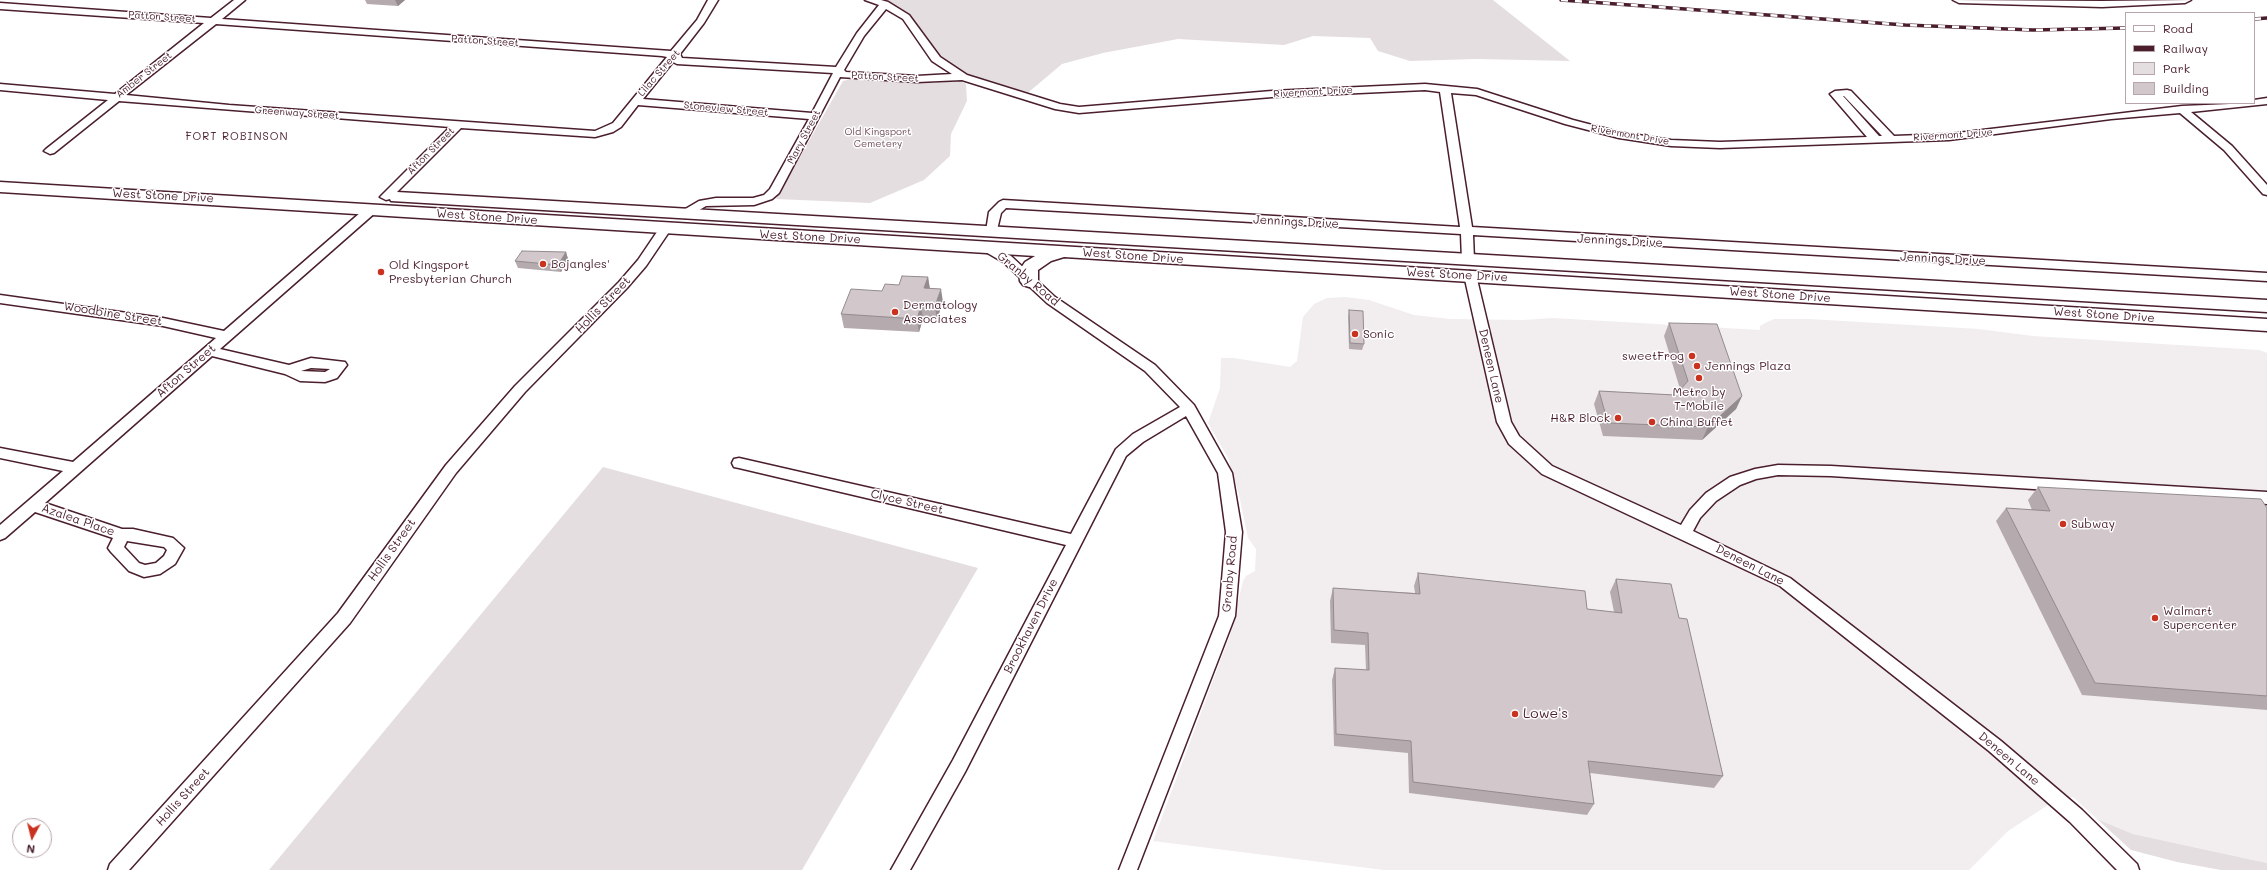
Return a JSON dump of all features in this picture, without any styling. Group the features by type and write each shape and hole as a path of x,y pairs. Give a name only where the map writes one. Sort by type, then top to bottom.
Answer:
{"highway":[{"name":"West Stone Drive","path":"3,180 486,202 992,231 1469,268 2267,325"},
{"name":"West Stone Drive","path":"3,180 494,218 988,248 1469,268 2267,306"},
{"path":"372,209 386,197"},
{"path":"486,202 485,210 494,218"},
{"path":"665,229 686,214"},
{"path":"988,248 992,231"},
{"path":"1029,281 1028,270 1035,262 1050,256 1070,252"}],"main road":[{"path":"1959,0 2102,4 2185,0"}],"street":[{"name":"Amber Street","path":"50,151 116,97 240,0"},
{"name":"Lilac Street","path":"595,134 609,130 617,125 676,55 701,21 713,0"},
{"path":"870,0 885,4 906,18 936,59 963,77"},
{"name":"Mary Street","path":"686,214 703,203 716,201 754,202 768,197 779,185 839,70 860,35 885,4"},
{"name":"Patton Street","path":"0,6 676,55 677,61 839,70 843,74 917,79 963,77"},
{"name":"Rivermont Drive","path":"963,77 1059,107 1079,110 1100,110 1272,94 1404,88 1445,89 1477,92 1593,129 1644,140 1708,145 1876,140 1974,134 2111,116 2237,104"},
{"name":"Greenway Street","path":"0,87 228,108 460,123 595,134"},
{"name":"Deneen Lane","path":"1445,89 1467,232 1469,268 1499,403 1504,422 1514,440 1546,470 1684,533 1785,582 1995,746 2076,816 2130,870"},
{"path":"1876,140 1835,94 1847,93 1891,139"},
{"path":"2255,102 2267,101"},
{"name":"Stoneview Street","path":"635,102 816,116"},
{"path":"2182,109 2228,148 2267,192"},
{"name":"Afton Street","path":"386,197 460,123"},
{"name":"Jennings Drive","path":"992,231 995,212 1003,204 1467,232 2267,277"},
{"name":"Afton Street","path":"0,534 372,209"},
{"name":"Hollis Street","path":"117,870 344,618 429,496 451,469 520,389 642,264 665,229"},
{"name":"Granby Road","path":"988,248 1007,259 1051,300 1150,368 1189,408 1225,473 1234,532 1227,616 1128,870"},
{"name":"Woodbine Street","path":"0,299 163,322 226,336"},
{"path":"210,351 289,370"},
{"name":"Brookhaven Drive","path":"900,870 959,766 1120,453 1138,438 1189,408"},
{"path":"0,453 74,468"},
{"name":"Clyce Street","path":"739,463 1075,541"},
{"path":"1684,533 1696,514 1711,497 1735,481 1755,474 1778,470 1831,471 2267,498"},
{"name":"Azalea Place","path":"33,505 122,535"}],"shaded area":[{"path":"1345,297 1369,300 1414,315 1451,319 1523,320 1553,318 1760,330 1760,326 1774,319 1809,319 1979,329 2033,336 2259,350 2267,353 2267,863 2133,834 2097,819 2073,797 2048,805 2008,831 1969,870 1384,870 1153,841 1230,635 1243,581 1246,576 1255,571 1256,549 1248,538 1239,495 1228,458 1208,423 1220,388 1221,358 1234,358 1290,367 1297,361 1303,317 1314,304 1327,298"}],"green space":[{"path":"874,0 1493,0 1570,61 1477,59 1410,61 1378,51 1370,38 1313,36 1284,45 1178,39 1103,53 1062,64 1024,96 963,77 948,68 906,18"},
{"name":"Old Kingsport Cemetery","path":"854,78 929,83 960,81 966,84 967,101 951,134 950,156 924,180 870,203 776,199 843,81"},
{"path":"603,467 978,568 802,870 269,870"},
{"path":"2097,819 2133,834 2267,863 2267,870 2221,870 2177,862 2131,850"}],"building":[{"path":"522,251 566,252 558,265 515,261"},
{"path":"902,276 928,277 924,288 941,289 935,306 921,306 917,319 841,314 851,289 882,291 885,284 899,285"},
{"name":"Sonic","path":"1349,310 1363,311 1364,344 1350,343"},
{"name":"Jennings Plaza","path":"1669,323 1717,324 1742,396 1708,427 1608,423 1599,391 1675,395 1688,381"},
{"name":"Walmart Supercenter","path":"2038,487 2261,499 2267,508 2267,696 2095,683 2006,508 2050,511"},
{"name":"Lowe's","path":"1418,573 1585,591 1587,609 1622,613 1616,579 1671,584 1679,618 1687,619 1723,776 1588,761 1594,804 1413,782 1411,741 1336,734 1335,668 1369,670 1368,633 1334,630 1333,588 1420,594"}],"railway":[{"path":"1561,0 1905,25 2033,30 2125,28"},
{"path":"2255,19 2267,18"}],"place":[{"name":"Bojangles'","path":"543,264"},
{"name":"Old Kingsport Presbyterian Church","path":"381,272"},
{"name":"Dermatology Associates","path":"895,312"},
{"name":"Sonic","path":"1355,334"},
{"name":"sweetFrog","path":"1692,356"},
{"name":"Jennings Plaza","path":"1697,366"},
{"name":"Metro by T-Mobile","path":"1699,378"},
{"name":"H&R Block","path":"1618,418"},
{"name":"China Buffet","path":"1652,422"},
{"name":"Subway","path":"2063,524"},
{"name":"Walmart Supercenter","path":"2155,618"},
{"name":"Lowe's","path":"1515,714"}],"district":[{"name":"FORT ROBINSON","path":"237,137"}]}
